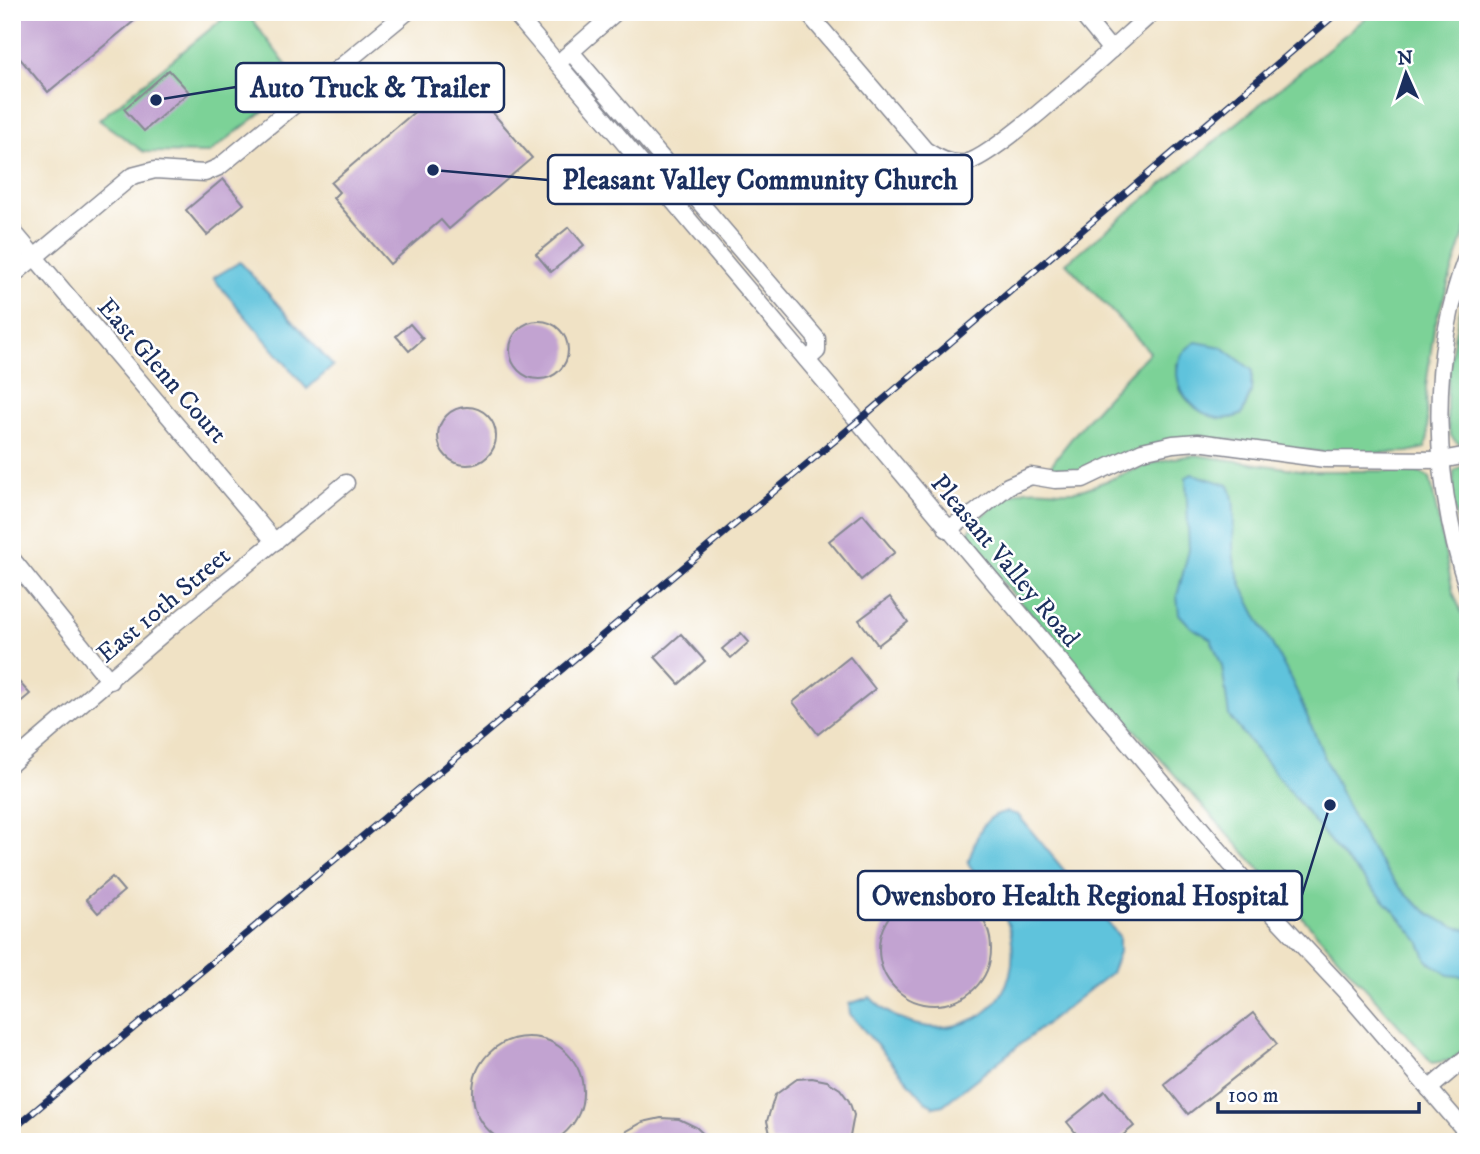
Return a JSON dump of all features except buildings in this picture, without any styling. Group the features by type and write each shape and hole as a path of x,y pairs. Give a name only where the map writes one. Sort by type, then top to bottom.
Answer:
{"street":[{"path":"12,276 132,176 155,170 205,173 219,167 407,12"},
{"name":"Pleasant Valley Road","path":"514,12 1272,914 1345,991 1468,1134"},
{"path":"557,62 616,12"},
{"path":"807,12 925,150 946,162 970,162 1003,140 1153,12"},
{"path":"1080,12 1111,50"},
{"path":"570,52 817,340 817,351 807,360"},
{"name":"East Glenn Court","path":"12,230 275,542"},
{"path":"1468,253 1450,311 1440,404 1441,460 1457,557 1468,590"},
{"path":"947,529 975,513 1007,486 1031,476 1055,480 1083,479 1142,451 1173,444 1198,442 1325,459 1441,460 1468,455"},
{"name":"East 10th Street","path":"12,763 346,483"},
{"path":"12,559 110,681"},
{"path":"1429,1089 1468,1056"}],"green space":[{"path":"231,12 246,12 300,83 209,153 144,152 99,120"},
{"path":"1373,12 1468,12 1468,222 1434,328 1426,387 1428,437 1425,448 1408,452 1334,454 1224,439 1078,474 1051,472 1051,465 1074,435 1150,352 1066,263","holes":["1177,364 1252,370 1251,392 1242,414 1225,418 1208,414 1192,405 1181,391"]},
{"path":"1468,280 1468,446 1456,441 1450,434 1447,396 1455,334"},
{"path":"1196,455 1307,471 1417,471 1430,478 1453,592 1468,628 1468,1046 1452,1060 1432,1063 964,539 990,509 1017,492 1033,489 1077,491 1151,464"},
{"path":"1468,463 1468,567 1452,499 1454,471"}],"water":[{"path":"240,262 333,366 307,389 213,278"},
{"path":"1196,342 1222,347 1252,370 1251,392 1242,414 1226,418 1210,416 1196,408 1185,396 1177,368 1183,354"},
{"path":"1192,474 1229,485 1234,505 1233,548 1236,568 1256,614 1295,688 1341,792 1382,866 1408,896 1436,918 1468,930 1468,977 1448,975 1427,960 1419,941 1341,855 1229,716 1222,666 1211,639 1191,627 1179,614 1177,596 1189,550 1186,477"},
{"path":"1007,812 1018,815 1119,936 1119,952 1111,973 943,1105 934,1107 925,1101 850,1014 849,1004 870,997 892,1015 917,1025 941,1027 965,1023 986,1012 1001,994 1011,971 1010,930 1001,909 968,863 985,823 998,814"}],"railway":[{"path":"12,1130 857,422 1338,12"}],"place":[{"name":"Auto Truck & Trailer","path":"156,100"},
{"name":"Pleasant Valley Community Church","path":"433,170"},
{"name":"Owensboro Health Regional Hospital","path":"1330,805"}]}
